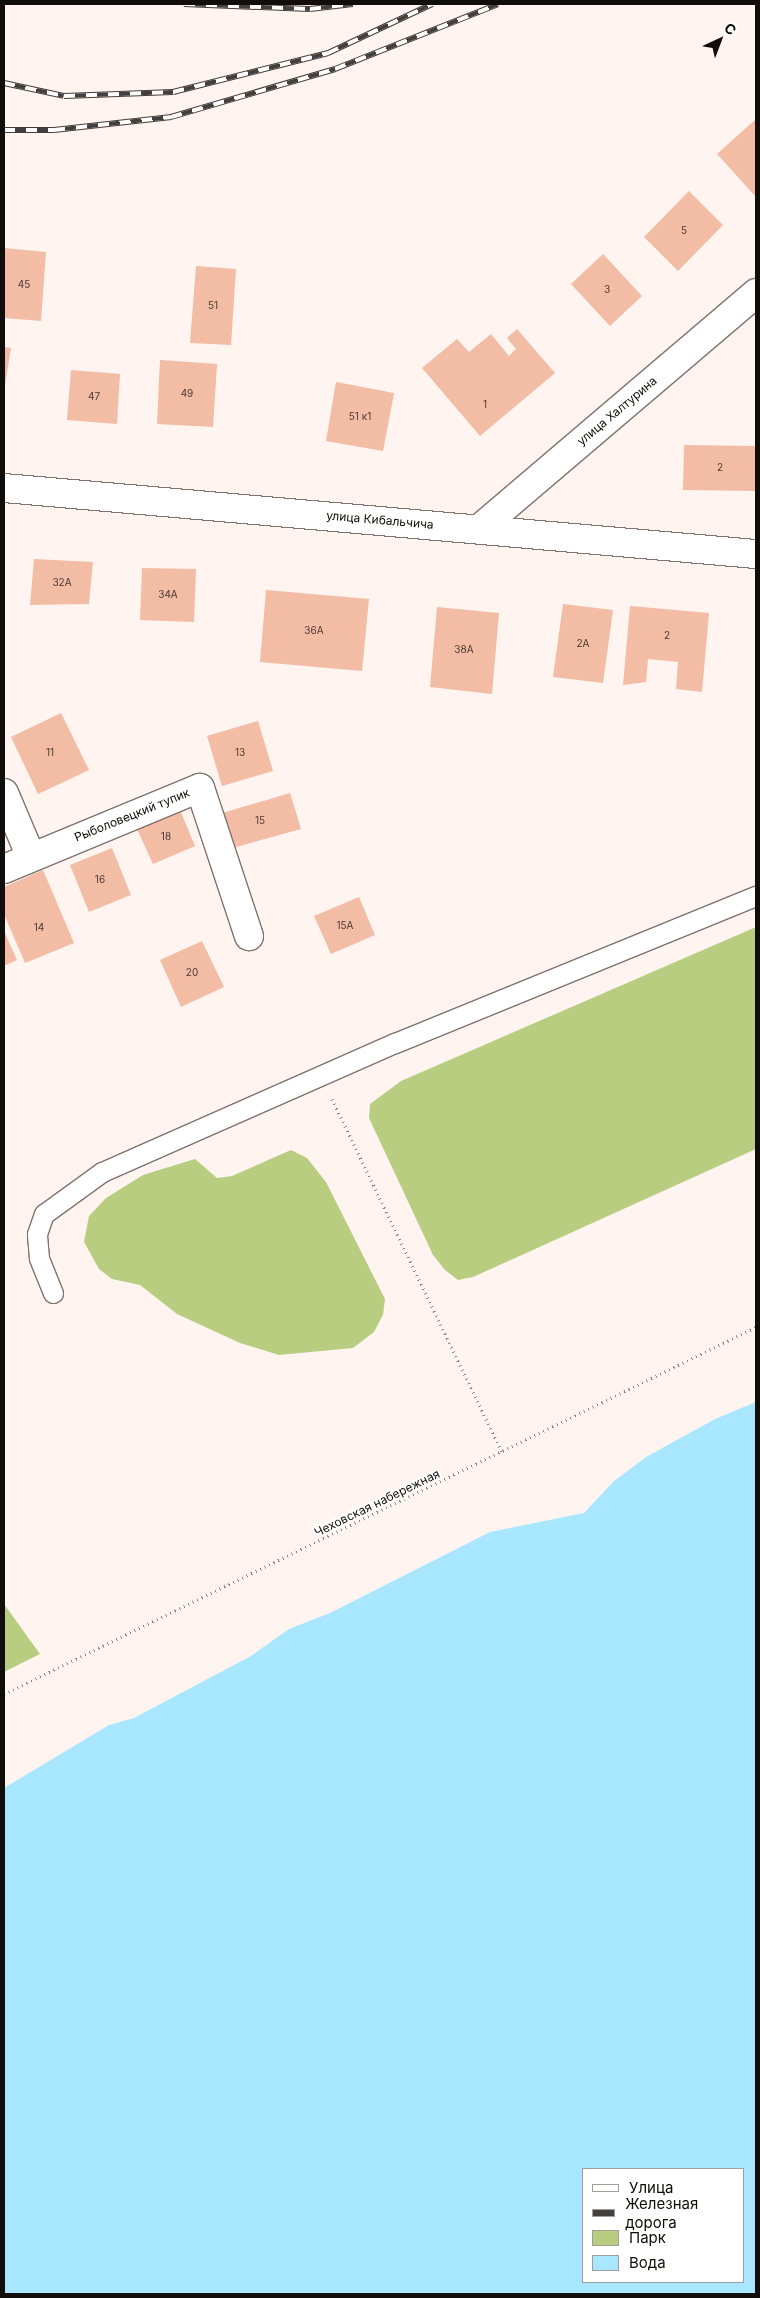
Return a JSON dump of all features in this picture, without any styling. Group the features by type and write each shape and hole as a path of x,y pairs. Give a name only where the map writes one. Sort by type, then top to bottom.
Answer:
{"street":[{"name":"улица Халтурина","path":"479,529 756,293"},
{"name":"улица Кибальчича","path":"4,488 756,554"},
{"name":"Рыболовецкий тупик","path":"4,869 200,788 249,936"},
{"path":"4,793 32,857"}],"lane":[{"path":"53,1293 38,1258 38,1234 44,1214 102,1172 321,1076 756,896"}],"path":[{"path":"321,1076 502,1452"},
{"name":"Чеховская набережная","path":"4,1694 756,1327"}],"green space":[{"path":"756,927 756,1149 473,1277 458,1280 445,1270 433,1255 369,1118 370,1104 401,1081"},
{"path":"291,1150 307,1158 326,1182 385,1299 383,1315 374,1332 353,1348 279,1355 240,1343 177,1314 140,1285 112,1279 99,1269 84,1242 89,1216 106,1198 143,1175 195,1159 217,1178 232,1176"},
{"path":"4,1604 40,1654 4,1672"}],"water":[{"path":"756,1402 756,2294 4,2294 4,1788 109,1725 134,1718 251,1656 289,1629 330,1613 490,1532 584,1513 614,1481 646,1457 715,1419"}],"building":[{"path":"756,119 756,197 717,154"},
{"path":"689,191 723,225 678,271 644,237"},
{"path":"4,248 46,252 41,321 4,318"},
{"path":"603,254 642,296 610,326 571,284"},
{"path":"196,266 236,269 231,345 190,343"},
{"path":"517,329 555,373 480,436 422,368 457,339 469,352 491,334 509,356 516,349 507,338"},
{"path":"4,347 11,348 5,385 4,385"},
{"path":"160,360 217,364 213,427 157,424"},
{"path":"71,370 120,374 117,424 67,420"},
{"path":"336,382 394,393 383,451 326,441"},
{"path":"684,445 756,446 756,491 683,490"},
{"path":"34,559 93,562 89,604 30,605"},
{"path":"142,568 196,569 194,622 140,620"},
{"path":"266,590 369,599 362,671 260,662"},
{"path":"563,604 613,610 603,683 553,677"},
{"path":"630,606 709,613 702,692 676,689 678,662 648,659 646,682 623,685"},
{"path":"437,607 499,613 492,694 430,687"},
{"path":"61,713 89,770 38,794 11,737"},
{"path":"258,721 273,771 222,786 207,736"},
{"path":"290,793 301,829 229,849 219,814"},
{"path":"180,810 195,846 153,864 137,829"},
{"path":"112,848 131,895 89,912 70,865"},
{"path":"43,870 74,943 25,963 4,914 4,887"},
{"path":"359,897 375,935 331,954 314,916"},
{"path":"4,931 17,960 4,966"},
{"path":"202,941 224,987 181,1007 160,960"}],"railway":[{"path":"184,4 310,9 353,4"},
{"path":"4,83 64,96 173,92 328,53 432,4"},
{"path":"4,130 54,130 171,117 335,69 498,4"}]}
